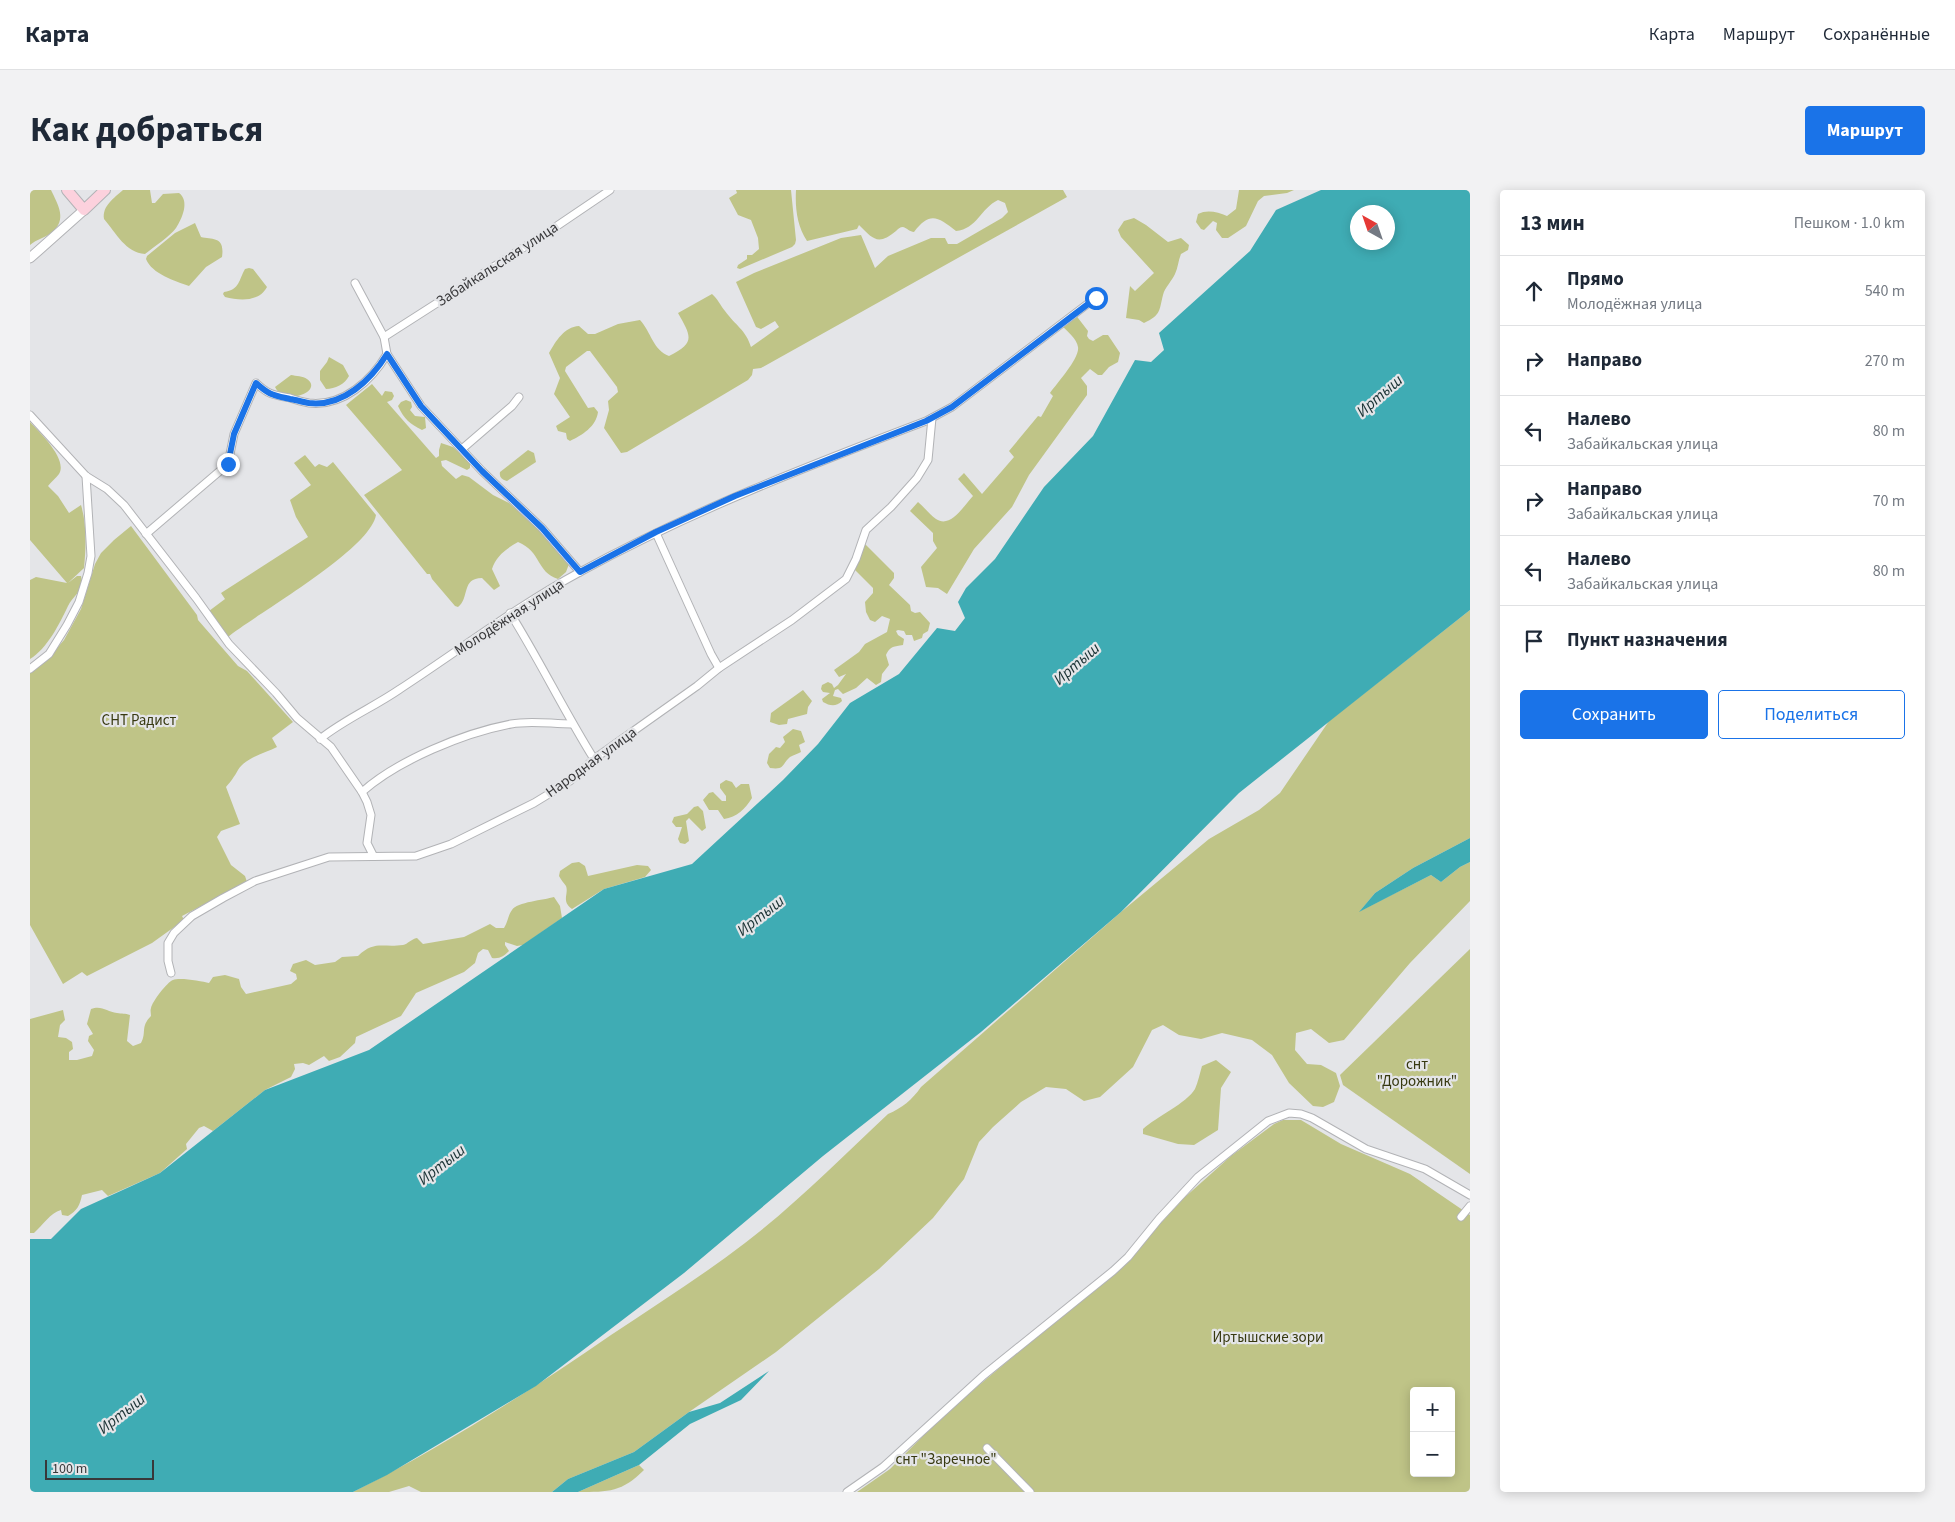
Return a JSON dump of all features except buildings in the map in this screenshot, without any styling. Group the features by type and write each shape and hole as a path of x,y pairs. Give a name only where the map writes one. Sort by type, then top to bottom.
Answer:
{"main road":[{"path":"67,190 84,210 106,190"}],"street":[{"name":"Забайкальская улица","path":"384,337 610,190"},
{"path":"30,258 84,210"},
{"path":"355,283 384,337 387,354 421,406 542,528 580,572"},
{"name":"Молодёжная улица","path":"320,739 339,724 400,690 510,613 580,572 656,532 735,496 932,418 952,407 1098,296"},
{"path":"146,534 228,464 234,434 256,383 267,393 309,403 322,403 351,393 366,382 378,370 387,354"},
{"path":"462,449 512,406 519,396"},
{"path":"30,415 86,476 124,505 229,644 297,718 331,747 362,792 371,815 367,844 372,855"},
{"name":"Народная улица","path":"171,973 168,962 168,943 174,933 192,916 255,881 329,857 372,855 393,858 416,856 451,844 534,803 570,781 594,759 697,686 719,668 792,620 846,579 856,559 866,530 891,507 917,478 928,460 932,418"},
{"path":"30,669 49,654 67,625 79,602 88,573 91,556 86,476"},
{"path":"656,532 719,668"},
{"path":"510,613 532,648 572,724 594,759"},
{"path":"362,792 393,768 454,741 510,724 541,722 572,724"},
{"path":"847,1492 883,1467 984,1375 1113,1271 1128,1257 1159,1219 1198,1178 1252,1132 1279,1115 1288,1113 1301,1114 1312,1118 1354,1143 1425,1169 1470,1195"},
{"path":"1461,1217 1470,1206"},
{"path":"987,1448 1030,1492"}],"green space":[{"path":"30,190 51,190 59,207 60,218 56,228 51,233 30,245"},
{"path":"123,190 150,190 152,203 155,203 163,194 179,193 184,201 184,210 176,228 145,254 138,253 127,246 104,219 107,206"},
{"path":"736,190 791,190 795,244 740,269 737,268 738,265 747,259 747,255 752,255 759,249 758,238 751,220 738,215 729,198 737,193"},
{"path":"796,190 1063,190 1067,197 761,368 753,369 752,375 748,380 627,452 621,453 604,428 609,410 608,401 618,392 617,387 590,351 587,351 566,367 565,371 588,408 594,407 598,412 597,417 588,430 570,441 567,439 566,433 558,431 556,426 570,417 554,394 560,378 549,353 558,339 569,329 579,326 588,334 595,334 618,324 640,320 659,350 669,356 687,343 688,333 678,313 712,294 743,332 751,347 779,327 775,321 761,329 756,327 736,282 841,238 861,235 875,268 888,256 931,238 945,238 948,244 957,244 1002,218 1008,212 1005,203 998,200 969,226 956,231 944,222 934,218 925,221 914,232 902,227 890,236 880,239 872,237 859,225 857,229 807,241 797,217"},
{"path":"1239,190 1294,190 1287,193 1264,196 1258,201 1246,226 1228,238 1222,238 1216,230 1217,223 1213,221 1204,230 1201,229 1196,222 1198,214 1212,212 1227,216 1236,209"},
{"path":"1134,218 1168,242 1181,238 1189,245 1188,250 1181,254 1175,274 1164,292 1160,309 1154,318 1144,323 1139,320 1126,318 1130,286 1135,291 1154,273 1121,237 1118,230 1124,221"},
{"path":"195,223 201,237 220,242 222,245 222,257 206,267 189,286 159,273 153,269 146,259 147,256 175,233"},
{"path":"245,269 253,269 267,287 264,292 249,299 225,297 224,292 233,289 238,284"},
{"path":"1075,314 1088,331 1087,336 1089,339 1093,341 1103,335 1108,335 1120,353 1118,362 1109,367 1102,375 1098,375 1090,369 1081,378 1087,386 1087,395 1029,475 1012,507 974,549 947,594 938,588 926,587 921,567 937,548 933,541 933,533 910,511 918,502 936,519 947,521 957,515 973,496 958,479 964,473 982,494 1014,457 1009,451 1038,416 1041,417 1053,396 1050,393 1078,352 1076,341 1061,325"},
{"path":"329,357 343,365 349,376 339,386 326,389 320,380 320,371"},
{"path":"291,375 307,379 311,384 311,388 301,395 287,396 280,393 275,387"},
{"path":"372,384 382,396 385,391 392,392 394,396 392,400 387,402 436,458 439,456 441,443 453,447 470,462 470,468 467,470 446,460 441,461 442,466 456,479 462,475 469,477 493,495 509,503 539,530 569,564 566,572 558,579 551,576 531,551 518,542 502,553 494,564 492,569 500,586 494,590 482,578 475,579 468,585 462,603 458,607 455,606 364,495 402,470 346,405"},
{"path":"406,400 411,402 412,407 410,410 415,416 425,417 426,428 422,430 418,428 408,421 403,414 398,406"},
{"path":"30,422 52,446 60,461 61,468 59,474 48,486 58,496 69,513 81,505 86,545 84,568 68,583 77,576 81,576 80,589 42,649 30,659 30,580 36,577 67,583 30,540"},
{"path":"528,450 534,453 536,462 507,481 502,479 500,472"},
{"path":"305,455 315,467 319,464 327,467 333,462 376,515 369,529 355,545 334,563 228,637 209,611 225,599 221,593 308,537 296,517 290,500 311,485 294,463"},
{"name":"СНТ Радист","path":"131,526 197,615 198,620 238,666 247,671 293,722 272,738 277,747 245,762 226,787 240,824 221,831 217,837 231,865 245,876 247,882 182,916 184,920 152,943 87,976 82,972 63,984 30,925 30,671 51,655 64,640 81,609 95,564 101,553"},
{"path":"864,543 894,573 894,578 889,585 910,605 911,611 915,613 920,612 930,623 928,631 923,634 922,638 914,641 912,635 906,635 904,631 896,631 904,639 903,645 893,647 886,655 889,665 882,674 881,682 876,685 867,678 856,688 843,694 838,689 835,690 833,696 841,698 842,701 831,705 823,702 822,699 830,693 823,692 821,689 822,685 828,682 834,688 838,685 846,674 839,677 834,670 859,652 865,644 887,632 890,619 882,616 875,622 870,620 866,612 865,602 873,593 873,588 855,570"},
{"path":"1470,610 1470,838 1413,868 1375,893 1360,911 1431,875 1441,882 1460,867 1470,862 1470,901 1410,963 1344,1040 1329,1043 1311,1029 1296,1033 1295,1050 1307,1064 1321,1065 1336,1073 1340,1086 1334,1102 1323,1107 1313,1106 1289,1083 1272,1055 1252,1040 1222,1033 1201,1039 1179,1035 1163,1025 1152,1030 1133,1067 1100,1097 1084,1101 1066,1089 1046,1087 1021,1102 979,1142 964,1179 933,1218 879,1269 776,1352 634,1452 568,1479 552,1492 421,1492 409,1486 389,1492 353,1492 452,1438 517,1398 679,1290 764,1228 800,1197 888,1114 906,1103 921,1087 1121,912 1209,839 1259,810 1280,793 1329,721"},
{"path":"803,690 812,701 808,707 807,714 788,719 787,724 779,725 770,722 771,713"},
{"path":"793,729 801,731 805,742 799,745 801,752 790,757 781,768 770,768 767,763 769,754 776,747 780,748 785,742 783,737"},
{"path":"726,780 732,782 736,788 741,784 749,784 752,798 740,812 724,819 718,810 709,810 703,800 709,793 713,792 722,801 726,801 726,796 720,788 720,784"},
{"path":"698,806 703,811 706,828 702,831 689,818 686,821 689,841 685,844 680,843 678,839 682,827 676,827 672,822 674,817 687,814 694,807"},
{"path":"579,862 585,866 588,876 637,865 648,866 651,870 645,877 604,889 572,909 566,900 566,886 559,876 560,871 572,863"},
{"path":"554,897 560,906 562,918 523,945 517,946 505,942 509,951 504,956 497,958 492,958 488,950 483,949 478,953 475,963 464,972 416,993 401,1016 356,1037 355,1043 340,1057 329,1061 324,1056 309,1065 303,1063 294,1064 295,1069 291,1077 265,1090 213,1131 204,1126 199,1128 186,1144 187,1149 160,1173 108,1196 102,1190 82,1195 74,1212 68,1216 62,1215 61,1210 50,1216 34,1233 30,1233 30,1019 63,1010 65,1020 60,1025 58,1037 66,1038 72,1042 73,1049 69,1052 69,1060 77,1060 92,1056 94,1050 88,1041 89,1036 93,1034 87,1024 91,1009 101,1008 130,1015 127,1041 133,1046 141,1043 146,1023 151,1016 152,1005 164,988 173,980 185,979 209,983 213,977 225,975 239,979 241,987 246,994 291,984 297,979 296,974 290,971 293,964 306,960 315,965 335,962 342,957 358,956 374,946 403,945 417,938 423,944 464,937 490,924 496,928 504,928 515,907"},
{"name":"снт \"Дорожник\"","path":"1470,949 1470,1174 1343,1085 1340,1075"},
{"path":"1216,1060 1231,1072 1221,1088 1218,1130 1194,1145 1178,1144 1143,1134 1143,1129 1191,1094 1195,1089 1202,1066"},
{"name":"Иртышские зори","path":"1283,1120 1301,1120 1341,1144 1410,1174 1470,1215 1470,1492 857,1492 890,1469 947,1412 1121,1266 1184,1198 1231,1156 1274,1124"},
{"path":"639,1465 644,1470 622,1487 607,1491 578,1492"}],"water":[{"name":"Иртыш","path":"1321,190 1470,190 1470,610 1239,793 1121,912 981,1032 823,1156 684,1273 536,1386 387,1475 353,1492 30,1492 30,1239 51,1239 81,1209 160,1173 265,1090 369,1050 604,889 692,864 783,780 818,744 850,703 899,674 937,628 955,631 965,618 958,602 966,588 995,559 1044,487 1093,436 1135,360 1151,362 1164,350 1159,333 1250,251 1276,210"},
{"path":"1470,838 1470,862 1460,867 1441,882 1431,875 1359,912 1375,893 1413,868"},
{"path":"769,1371 741,1400 690,1424 639,1465 578,1492 552,1492 568,1479 634,1452 689,1412 720,1403"}],"route":[{"path":"228,464 234,434 256,383 267,393 309,403 322,403 351,393 366,382 378,370 387,354 421,406 482,471 542,528 580,572 656,532 735,496 926,421 952,407 1096,298"}],"park label":[{"name":"снт \"Заречное\"","path":"946,1459"}]}
